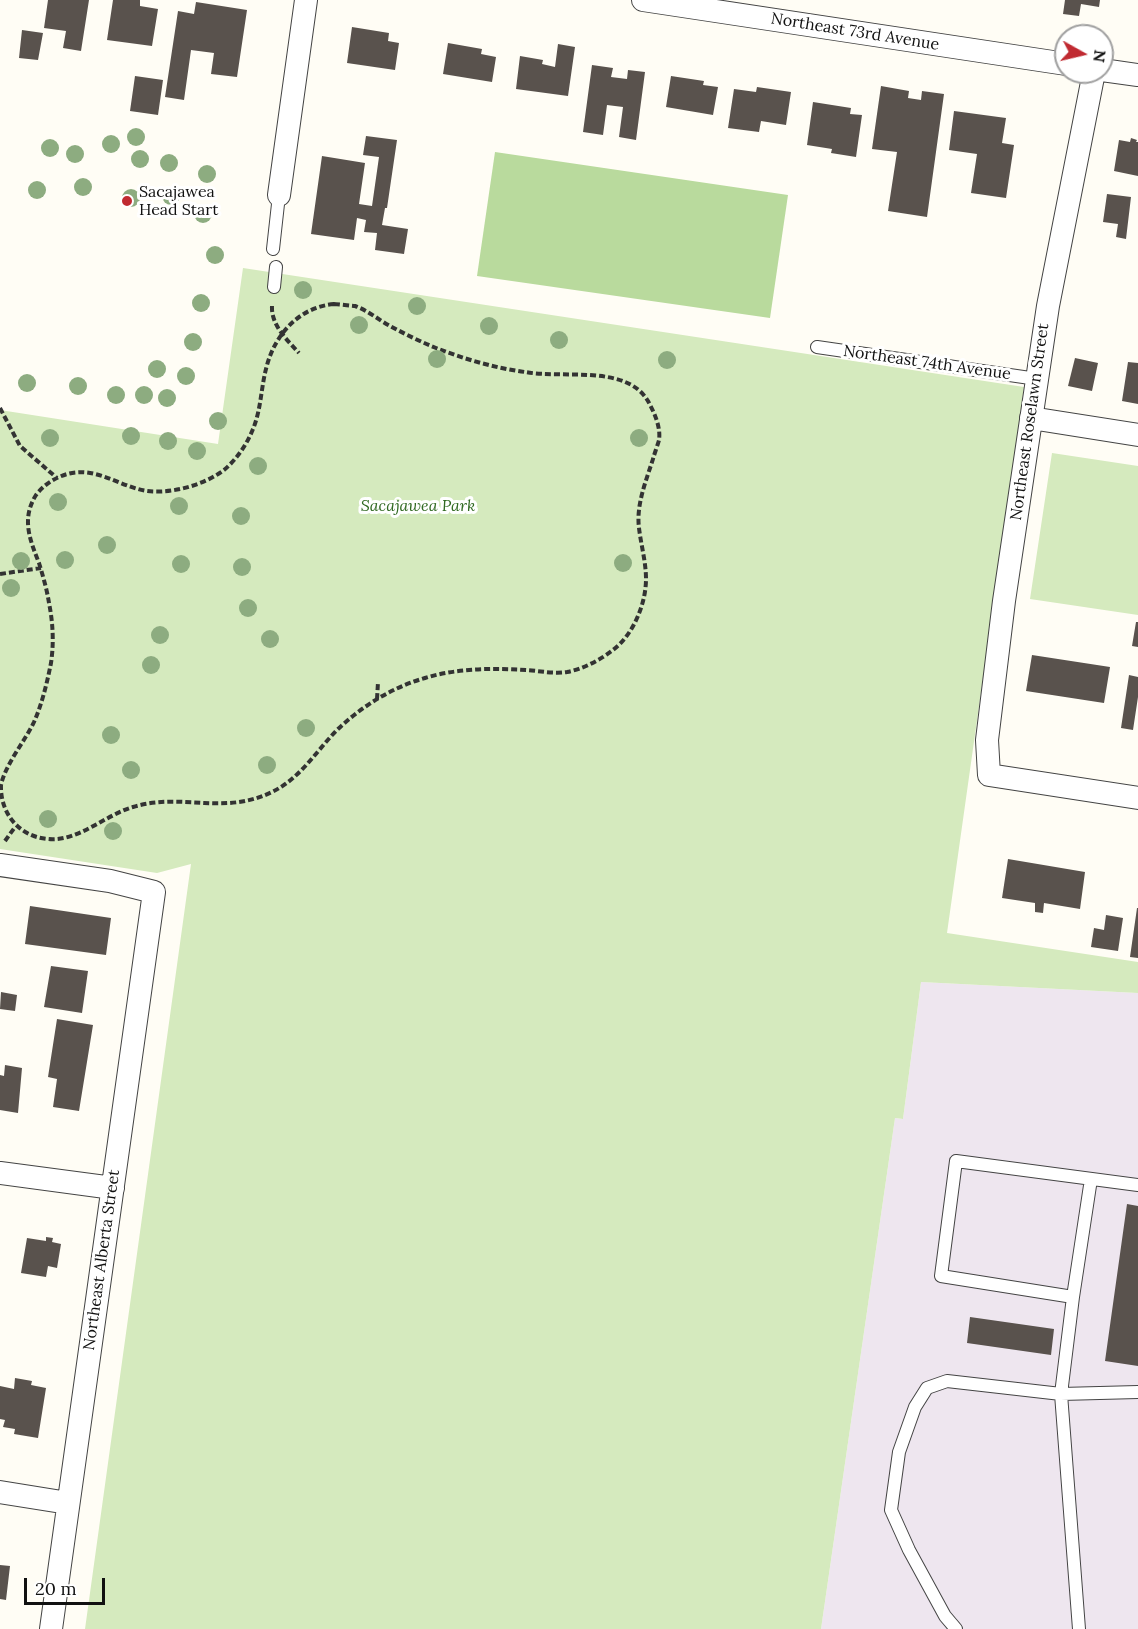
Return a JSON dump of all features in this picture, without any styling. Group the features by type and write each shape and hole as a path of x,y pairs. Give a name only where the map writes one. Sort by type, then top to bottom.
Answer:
{"street":[{"path":"279,195 306,0"},
{"name":"Northeast 73rd Avenue","path":"643,0 1054,62"},
{"path":"1114,72 1138,75"},
{"name":"Northeast Roselawn Street","path":"1092,84 1048,306 1031,418 1004,602 987,740 989,775 1138,798"},
{"path":"1031,418 1138,435"},
{"name":"Northeast Alberta Street","path":"0,865 110,881 154,892 51,1629"},
{"path":"0,1173 113,1188"},
{"path":"0,1492 68,1503"}],"lane":[{"path":"273,249 279,195"},
{"path":"274,287 276,267"},
{"name":"Northeast 74th Avenue","path":"817,347 1037,378"},
{"path":"1073,1297 941,1276 956,1161 1138,1185"},
{"path":"1079,1629 1061,1394 1091,1179"},
{"path":"956,1629 945,1616 909,1550 891,1510 899,1452 915,1407 927,1388 947,1381 1061,1394 1138,1392"}],"path":[{"path":"274,287 272,315 282,334 299,353"},
{"path":"319,305 354,306 440,350 484,363 532,373 606,376 625,380 636,388 647,398 658,423 659,440 642,496 638,521 646,581 643,604 632,628 616,648 592,664 568,672 481,669 427,677 399,687 377,699 339,728 288,784 265,795 241,803 218,805 169,800 149,803 110,815 66,837 50,840 30,835 15,827 8,819 1,800 1,782 37,717 52,658 53,627 41,568 28,534 29,510 37,494 47,483 57,478 84,471 105,475 147,491 198,485 221,473 238,456 253,428 266,366 274,345 282,334 291,322 319,305"},
{"path":"0,408 20,446 57,478"},
{"path":"0,574 41,568"},
{"path":"377,699 378,682"}],"shaded area":[{"path":"921,982 1138,993 1138,1629 821,1629 895,1118 903,1119"}],"green space":[{"path":"495,152 788,195 770,318 477,276"},
{"name":"Sacajawea Park","path":"243,268 1024,387 947,933 1138,962 1138,993 921,982 903,1119 895,1118 821,1629 85,1629 191,864 157,873 0,849 0,410 218,444"},
{"path":"1052,453 1138,466 1138,615 1030,599"}],"building":[{"path":"48,0 89,0 81,51 63,48 66,31 44,28"},
{"path":"113,0 140,0 140,6 158,9 152,46 107,40"},
{"path":"1065,0 1100,0 1099,7 1081,4 1079,16 1063,14"},
{"path":"196,2 247,10 237,77 211,74 214,53 191,50 184,100 165,97 178,11 194,14"},
{"path":"352,27 389,33 388,41 399,43 395,70 347,63"},
{"path":"22,30 43,33 38,60 19,58"},
{"path":"448,43 482,49 481,54 496,57 492,82 443,74"},
{"path":"558,44 575,47 568,96 516,89 520,56 543,60 542,64 555,67"},
{"path":"592,65 613,68 611,77 627,79 628,70 645,72 636,140 619,137 623,107 607,105 603,135 583,132"},
{"path":"135,76 163,80 158,115 130,111"},
{"path":"671,76 704,81 703,85 718,87 713,115 666,107"},
{"path":"881,86 909,91 908,98 921,100 922,91 944,94 927,217 888,211 897,152 872,149"},
{"path":"757,87 791,92 786,125 761,121 759,132 728,128 734,89 756,92"},
{"path":"813,102 851,108 850,114 862,115 856,157 831,153 832,149 807,145"},
{"path":"954,111 1006,118 1002,143 1014,145 1006,198 971,193 977,154 949,150"},
{"path":"366,136 397,140 387,208 385,208 382,225 408,229 404,254 375,250 377,233 364,232 366,220 357,218 354,240 311,234 322,156 365,163 359,204 372,206 379,157 363,155"},
{"path":"1131,138 1138,142 1138,176 1114,171 1119,140 1130,142"},
{"path":"1107,194 1131,197 1126,239 1116,237 1118,224 1103,222"},
{"path":"1075,358 1098,363 1092,391 1068,386"},
{"path":"1128,362 1138,363 1138,404 1122,401"},
{"path":"1136,622 1138,622 1138,647 1132,646"},
{"path":"1032,655 1110,667 1104,703 1026,691"},
{"path":"1129,675 1138,677 1138,697 1133,730 1121,728"},
{"path":"1008,859 1085,872 1080,909 1044,903 1043,913 1035,912 1035,903 1002,898"},
{"path":"30,906 111,918 106,955 25,944"},
{"path":"1138,908 1138,958 1130,957"},
{"path":"1106,915 1123,918 1118,951 1091,947 1094,928 1104,930"},
{"path":"51,966 88,971 82,1013 44,1007"},
{"path":"1,992 17,995 15,1011 0,1009"},
{"path":"57,1019 93,1025 79,1111 53,1107 57,1079 48,1077"},
{"path":"5,1065 22,1068 18,1113 0,1110 0,1075 4,1076"},
{"path":"1127,1204 1138,1206 1138,1366 1105,1361"},
{"path":"46,1237 53,1238 52,1242 61,1244 57,1268 48,1266 46,1277 21,1273 27,1238 46,1241"},
{"path":"970,1317 1054,1329 1051,1355 967,1343"},
{"path":"15,1378 32,1381 31,1385 46,1388 38,1438 14,1434 15,1429 3,1427 5,1420 0,1419 0,1386 14,1389"},
{"path":"0,1565 10,1566 6,1600 0,1599"}],"place":[{"name":"Sacajawea Head Start","path":"127,201"}]}
